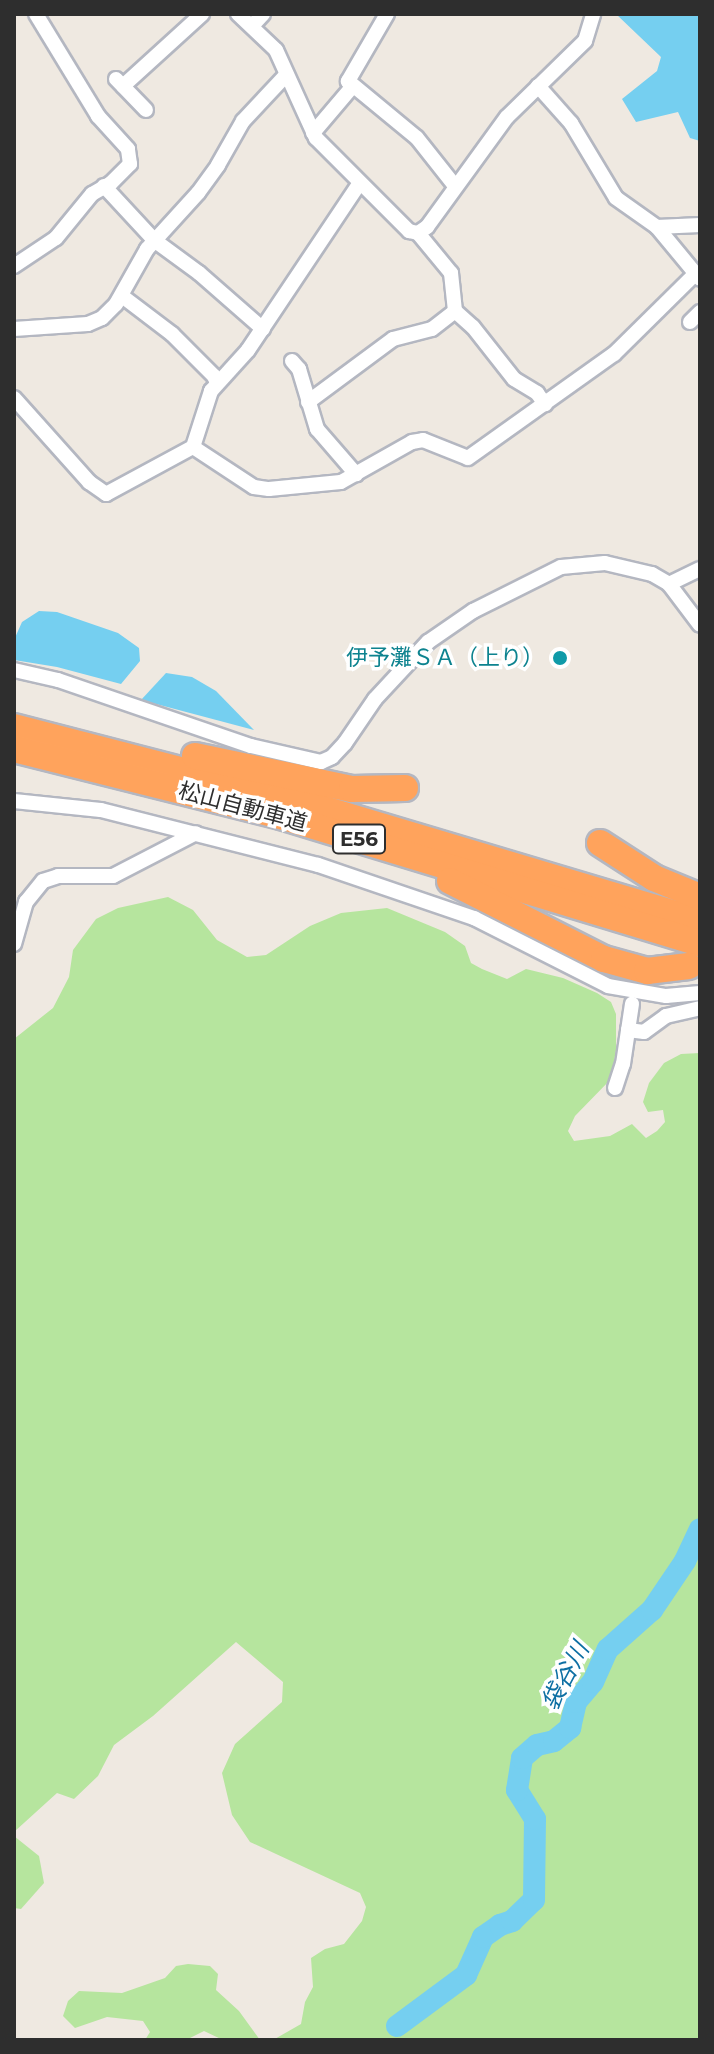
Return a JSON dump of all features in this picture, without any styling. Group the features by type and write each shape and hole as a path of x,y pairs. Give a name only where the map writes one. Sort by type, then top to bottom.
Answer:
{"highway":[{"path":"14,726 127,743 352,789 405,788"},
{"name":"松山自動車道","path":"14,726 280,796 700,921"},
{"name":"松山自動車道","path":"14,749 323,829 695,954"},
{"path":"165,786 433,873 540,923 604,959 647,971 695,954"},
{"path":"600,843 654,878 700,897"}],"street":[{"path":"14,266 56,238 92,194 130,164 128,149 98,116 36,14"},
{"path":"146,110 119,82 202,14"},
{"path":"238,14 276,50 313,133 409,231 418,233 451,273 455,311 473,327 514,379 537,393 545,404"},
{"path":"252,26 263,14"},
{"path":"387,14 348,81 417,138 455,186"},
{"path":"418,233 427,227 507,117 585,41 593,14"},
{"path":"14,329 88,324 102,318 122,296 154,240 205,184 243,121 286,75"},
{"path":"193,447 254,487 328,485 423,440 468,458 614,354 697,277 657,227 616,198 571,123 538,86"},
{"path":"313,133 352,87"},
{"path":"14,398 89,482 106,494 193,447 217,383 235,366 263,329 360,183"},
{"path":"104,186 154,240 199,273 263,329"},
{"path":"657,227 700,225"},
{"path":"122,296 172,334 214,376 217,383"},
{"path":"308,402 401,334 432,329 455,311"},
{"path":"292,361 299,369 308,402 326,443 356,474"},
{"path":"14,670 58,680 263,750 321,762 332,757 375,699 428,642 450,624 561,567 605,563 630,566 669,584 700,625"},
{"path":"669,584 700,569"},
{"path":"14,801 101,810 318,865 474,918 608,986 666,996 700,993"},
{"path":"14,944 26,902 43,881 58,876 113,876 196,833"},
{"path":"615,1088 623,1064 632,1004"},
{"path":"628,1030 644,1032 666,1016 700,1008"}],"green space":[{"path":"168,897 193,910 217,940 247,957 266,955 310,926 341,913 387,908 445,932 465,946 471,963 482,969 507,979 526,969 563,978 597,993 611,1002 616,1014 616,1050 611,1079 575,1116 568,1131 574,1141 610,1136 632,1124 646,1138 657,1131 665,1122 663,1110 648,1112 643,1102 649,1083 664,1063 681,1054 700,1053 700,2040 273,2040 301,2024 305,2002 313,1987 311,1958 325,1949 344,1944 362,1921 366,1907 360,1893 250,1842 232,1815 222,1773 235,1744 282,1702 283,1682 236,1642 153,1716 114,1745 98,1776 74,1799 57,1793 14,1832 14,1039 53,1008 69,977 73,950 96,919 118,908"},
{"path":"14,1836 39,1856 44,1883 21,1909 14,1908"},
{"path":"176,1966 210,1966 218,1974 216,1990 239,2011 260,2040 223,2040 204,2031 186,2040 145,2040 150,2032 143,2021 107,2017 75,2028 63,2016 68,2001 79,1991 122,1993 165,1978"}],"water":[{"path":"616,14 700,14 700,141 690,138 678,112 636,122 622,99 657,71 661,57"},
{"path":"39,611 57,612 118,633 139,648 140,661 121,684 57,667 14,660 14,640 22,622"},
{"path":"166,673 192,677 216,691 254,730 141,700"}],"waterway":[{"name":"袋谷川","path":"397,2026 466,1975 483,1937 512,1921 534,1900 535,1819 517,1790 522,1758 537,1745 554,1741 570,1728 576,1702 593,1682 608,1649 652,1610 685,1561 700,1529"}],"place":[{"name":"伊予灘ＳＡ（上り）","path":"560,658"}]}
